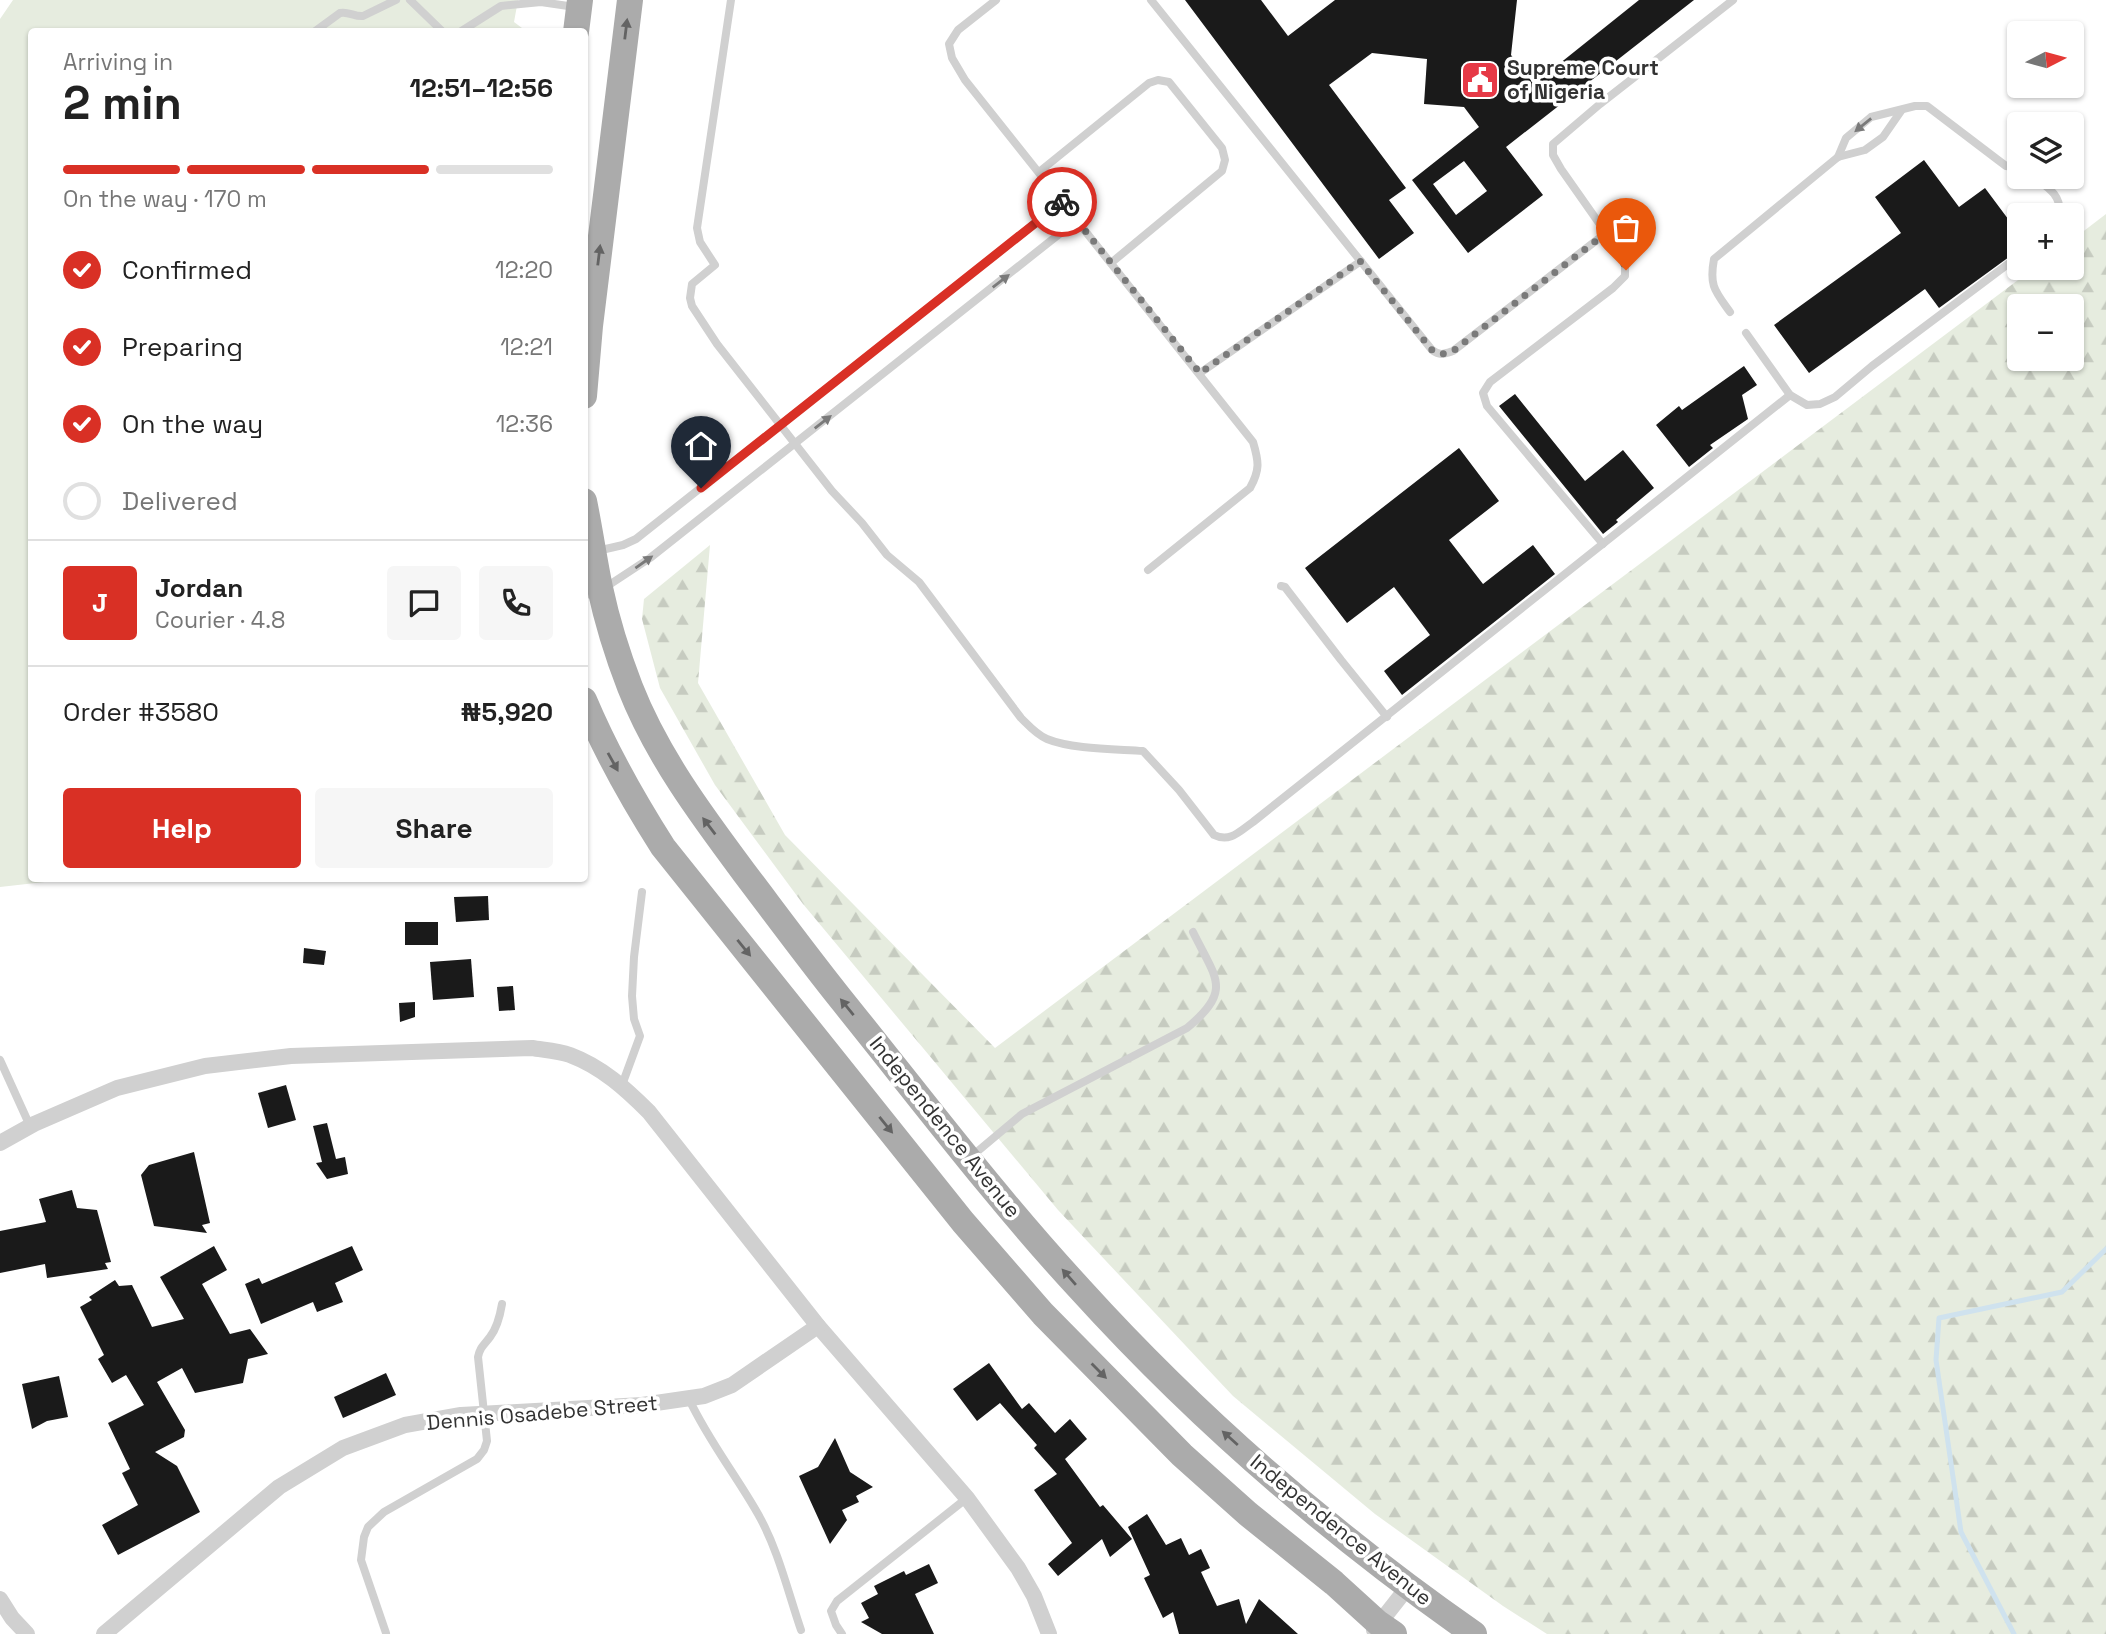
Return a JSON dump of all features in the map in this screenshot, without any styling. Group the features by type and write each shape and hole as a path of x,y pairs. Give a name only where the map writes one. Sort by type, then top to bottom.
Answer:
{"main road":[{"path":"588,349 629,0"},
{"name":"Independence Avenue","path":"589,552 592,593 630,688 656,742 696,808 811,961 969,1159 1079,1288 1169,1382 1283,1486 1407,1588 1474,1634"},
{"path":"588,709 602,742 635,803 663,847 963,1222 1043,1314 1182,1455 1248,1514 1334,1583 1381,1630"}],"street":[{"path":"0,1143 30,1126 117,1088 205,1066 291,1056 532,1048 568,1054 595,1066 622,1085 649,1112 818,1326 967,1498 1018,1568 1034,1595 1049,1634"},
{"name":"Dennis Osadebe Street","path":"104,1634 279,1487 343,1448 405,1425 461,1415 642,1405 704,1396 732,1385 818,1326"},
{"path":"1381,1630 1407,1588"},
{"path":"0,1599 12,1618 27,1634"}],"lane":[{"path":"319,28 340,13 363,16 396,0"},
{"path":"410,0 439,28"},
{"path":"731,0 697,228 700,242 715,265 692,284 692,306 717,344 832,491 887,555 919,582 1021,718 1048,740 1143,751 1179,790 1214,835 1220,838 1233,836 1253,822 1790,396"},
{"path":"996,0 958,30 949,44 952,58 965,80 1253,442 1258,460 1257,475 1250,488 1148,570"},
{"path":"1151,0 1432,350 1438,354 1453,351 1606,233"},
{"path":"1603,544 1487,406 1483,393 1490,382 1625,276 1625,265 1620,253 1553,155 1553,144 1733,0"},
{"path":"466,28 501,6 541,2 578,13"},
{"path":"1039,172 1149,83 1158,80 1169,82 1222,148 1226,160 1222,171 1111,263"},
{"path":"1838,157 1846,138 1871,117 1915,106 1927,106 2007,166"},
{"path":"1730,312 1713,287 1714,259 1838,157 1865,150 1883,137 1902,111"},
{"path":"589,552 623,545 636,539 1062,202"},
{"path":"592,593 650,558 1077,220"},
{"path":"1200,373 1360,261"},
{"path":"1745,333 1790,396 1807,405 1820,404 1835,397 2007,265"},
{"path":"1281,586 1285,587 1387,717"},
{"path":"622,1085 640,1036 634,1019 632,996 642,892"},
{"path":"969,1159 1022,1114 1187,1028 1206,1012 1216,997 1216,980 1193,932"},
{"path":"0,1060 30,1126"},
{"path":"386,1633 361,1560 364,1537 368,1527 384,1512 477,1459 484,1450 487,1441 478,1357 480,1346 490,1337 499,1321 502,1304"},
{"path":"688,1399 703,1429 758,1514 768,1535 800,1630"},
{"path":"842,1634 831,1611 837,1601 967,1498"}],"green space":[{"path":"13,0 518,0 514,22 522,28 28,28 28,882 44,882 0,887 0,19"},
{"path":"2106,214 2106,1634 1547,1634 1503,1606 1375,1514 1233,1396 1058,1210 803,904 715,785 660,688 642,619 644,599 710,545 698,683 785,835 995,1048 2018,280 2084,280 2084,231"}],"building":[{"path":"1185,0 1261,0 1288,36 1335,0 1517,0 1511,55 1534,84 1639,0 1694,0 1506,147 1543,195 1468,253 1412,180 1479,127 1464,107 1424,104 1427,59 1372,53 1329,85 1406,188 1389,200 1414,233 1379,259","holes":["1464,161 1487,191 1456,215 1433,184"]},
{"path":"1924,160 1959,207 1985,188 2007,218 2007,258 1939,308 1925,289 1809,373 1774,325 1901,233 1875,197"},
{"path":"1744,366 1757,385 1742,395 1748,419 1710,445 1713,448 1689,467 1656,425 1679,406 1682,410"},
{"path":"1515,394 1585,481 1623,450 1654,488 1603,534 1499,406"},
{"path":"1459,448 1499,501 1449,540 1483,584 1533,545 1555,574 1402,695 1384,671 1430,635 1394,587 1347,623 1305,568"},
{"path":"488,896 489,920 456,922 454,897"},
{"path":"405,922 438,922 438,945 405,945"},
{"path":"304,948 326,951 324,965 303,963"},
{"path":"471,959 474,997 433,1000 430,962"},
{"path":"513,986 515,1010 499,1011 497,987"},
{"path":"415,1002 415,1017 400,1022 399,1003"},
{"path":"286,1085 296,1120 268,1128 258,1093"},
{"path":"327,1123 336,1159 345,1157 348,1174 327,1179 316,1163 322,1162 313,1126"},
{"path":"194,1152 210,1223 202,1225 207,1233 154,1226 141,1175 149,1165"},
{"path":"72,1190 77,1208 97,1210 111,1262 105,1263 108,1269 47,1278 45,1264 0,1273 0,1231 46,1222 39,1199"},
{"path":"214,1246 227,1270 202,1284 230,1334 250,1329 268,1354 248,1359 243,1383 195,1393 182,1368 157,1382 185,1430 184,1437 155,1452 177,1466 200,1512 118,1555 102,1525 138,1505 122,1473 130,1469 108,1423 144,1405 126,1375 112,1383 98,1359 104,1355 80,1307 92,1300 89,1297 115,1280 119,1286 132,1285 152,1327 184,1319 160,1277"},
{"path":"352,1246 363,1270 335,1283 343,1302 317,1312 313,1302 261,1324 245,1284 259,1278 262,1284"},
{"path":"989,1363 1022,1409 1029,1403 1055,1433 1070,1419 1087,1439 1065,1459 1100,1507 1103,1505 1132,1539 1110,1557 1102,1539 1058,1576 1048,1564 1072,1543 1034,1490 1057,1474 1034,1448 1037,1445 1000,1403 977,1421 953,1389"},
{"path":"386,1373 396,1395 343,1418 334,1397"},
{"path":"59,1376 68,1417 47,1421 32,1429 22,1384"},
{"path":"835,1438 850,1472 873,1487 856,1496 859,1502 842,1510 847,1520 830,1544 799,1476 818,1467"},
{"path":"1147,1514 1166,1545 1181,1538 1189,1555 1201,1549 1210,1568 1201,1572 1217,1606 1239,1599 1246,1624 1259,1599 1298,1634 1179,1634 1173,1612 1163,1618 1144,1578 1150,1575 1128,1527"},
{"path":"929,1564 938,1583 915,1594 934,1634 882,1634 861,1622 869,1618 861,1603 878,1594 874,1586 904,1571 906,1575"}],"waterway":[{"path":"2014,1634 1961,1532 1936,1360 1939,1318 2062,1292 2106,1249"}],"way so far":[{"path":"1062,202 1200,373 1360,261 1438,354 1453,351 1606,233 1620,253 1626,270"}],"place":[{"name":"Supreme Court of Nigeria","path":"1480,80"}],"route":[{"path":"701,488 1062,202"}]}
